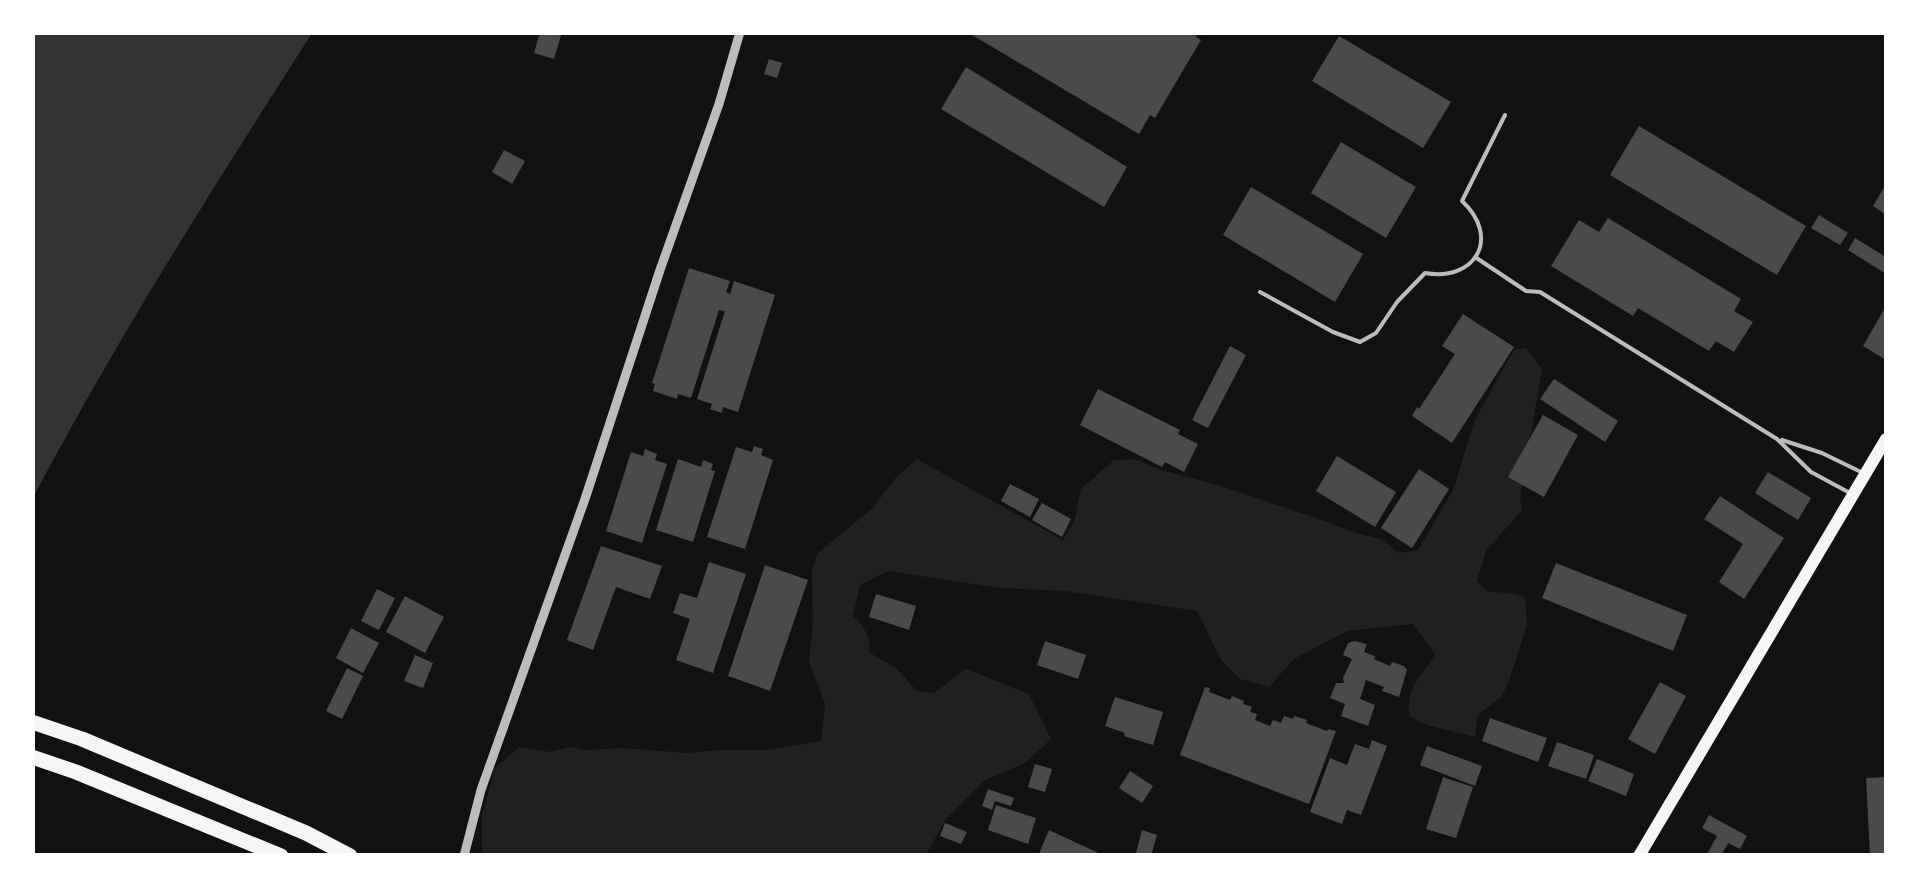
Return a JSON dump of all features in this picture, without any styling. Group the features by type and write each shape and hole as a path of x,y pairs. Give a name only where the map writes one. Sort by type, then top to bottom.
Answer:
{"highway":[{"path":"32,722 254,811 350,856"},
{"path":"32,757 282,856"}],"main road":[{"path":"1639,856 1886,439"}],"street":[{"path":"464,856 481,790 585,499 740,32"}],"lane":[{"path":"1260,292 1333,332 1360,342 1376,332 1397,302 1425,273 1444,276 1462,271 1475,257 1481,242 1474,212 1462,201 1504,115"},
{"path":"1475,257 1526,291 1540,292 1777,439 1811,472 1854,494"},
{"path":"1777,439 1822,453 1866,474"}],"shaded area":[{"path":"33,32 312,33 133,321 33,498"},
{"path":"1526,348 1542,369 1520,498 1522,510 1486,551 1477,581 1486,591 1525,597 1527,625 1509,681 1502,696 1478,715 1475,737 1427,725 1409,716 1413,688 1435,654 1413,624 1347,631 1294,659 1269,687 1240,679 1221,660 1197,611 888,571 860,585 853,616 866,632 870,653 895,667 917,691 934,693 966,669 1029,694 1051,739 1025,763 984,781 946,819 926,855 482,855 482,815 495,768 519,747 550,752 571,747 687,753 767,750 821,741 825,704 809,662 812,570 818,553 873,508 897,476 917,459 1063,540 1074,522 1081,489 1114,460 1134,459 1384,540 1398,553 1418,550 1454,488 1475,419 1514,350"}],"building":[{"path":"540,32 562,32 554,59 534,53"},
{"path":"967,32 1198,32 1196,37 1201,40 1155,118 1150,115 1139,134"},
{"path":"1339,36 1451,102 1423,148 1312,81"},
{"path":"769,59 782,63 777,78 764,74"},
{"path":"966,67 1127,167 1104,207 941,109"},
{"path":"1639,126 1806,226 1777,275 1610,175"},
{"path":"1341,142 1416,187 1386,238 1311,193"},
{"path":"504,150 525,161 512,184 492,172"},
{"path":"1886,184 1886,215 1873,206"},
{"path":"1251,187 1363,254 1335,302 1223,235"},
{"path":"1819,215 1848,233 1840,245 1811,228"},
{"path":"1608,218 1741,299 1734,311 1753,322 1734,352 1716,341 1709,351 1638,308 1633,316 1551,266 1579,220 1599,232"},
{"path":"1855,238 1886,257 1886,274 1848,250"},
{"path":"689,268 730,281 726,292 730,294 734,281 775,295 738,412 723,407 722,413 697,399 725,311 719,310 691,398 678,394 677,399 653,391 652,383"},
{"path":"1886,306 1886,360 1863,346"},
{"path":"1463,314 1514,347 1452,443 1412,416 1455,354 1442,346"},
{"path":"1230,346 1246,355 1208,428 1192,420"},
{"path":"1554,379 1618,421 1605,442 1540,399"},
{"path":"1098,389 1180,430 1178,434 1198,444 1184,472 1165,462 1162,467 1080,425"},
{"path":"1543,415 1578,435 1544,497 1508,477"},
{"path":"754,446 763,449 761,455 773,460 745,549 707,537 736,447 752,452"},
{"path":"645,449 657,454 655,460 667,464 642,543 606,531 631,452 643,456"},
{"path":"1337,456 1396,492 1375,527 1316,491"},
{"path":"678,459 701,467 703,460 713,464 711,470 715,471 693,542 656,530"},
{"path":"1419,469 1449,489 1412,548 1381,528"},
{"path":"1768,472 1811,498 1798,520 1755,493"},
{"path":"1010,484 1039,499 1030,517 1001,501"},
{"path":"1720,496 1784,538 1744,599 1719,582 1743,544 1704,519"},
{"path":"1042,503 1071,519 1062,537 1032,520"},
{"path":"601,546 662,566 650,599 616,587 593,650 567,640"},
{"path":"709,562 746,574 713,673 676,660 690,619 673,613 680,593 697,598"},
{"path":"1556,563 1687,615 1673,651 1542,598"},
{"path":"765,565 808,580 770,691 728,676"},
{"path":"377,589 395,598 379,630 361,621"},
{"path":"876,594 916,606 909,630 869,617"},
{"path":"405,596 444,617 425,653 386,632"},
{"path":"351,628 379,643 363,673 336,658"},
{"path":"1045,641 1086,655 1078,679 1037,665"},
{"path":"1348,643 1367,644 1364,652 1375,656 1374,659 1407,670 1399,697 1366,680 1360,699 1375,705 1368,726 1341,716 1345,704 1330,698 1336,683 1344,683 1352,659 1343,655"},
{"path":"415,655 433,663 423,688 404,681"},
{"path":"347,668 363,676 342,719 326,711"},
{"path":"1660,682 1686,696 1655,754 1628,739"},
{"path":"1205,687 1230,700 1232,696 1244,701 1252,707 1250,712 1257,714 1255,720 1270,726 1273,720 1281,723 1284,716 1294,716 1327,731 1336,731 1309,804 1180,755"},
{"path":"1115,697 1163,712 1153,745 1105,726"},
{"path":"1490,718 1547,738 1538,762 1482,741"},
{"path":"1372,740 1387,746 1361,815 1347,810 1342,824 1310,812 1330,758 1347,765 1355,744 1369,749"},
{"path":"1557,742 1594,755 1586,779 1548,766"},
{"path":"1427,746 1482,766 1475,786 1420,765"},
{"path":"1597,759 1634,774 1626,796 1588,781"},
{"path":"1035,764 1052,769 1045,792 1028,787"},
{"path":"1130,771 1153,786 1142,803 1119,788"},
{"path":"1443,777 1473,787 1456,838 1426,829"},
{"path":"1886,777 1886,856 1870,856 1866,778"},
{"path":"988,789 1014,798 1011,806 995,801 992,810 982,806"},
{"path":"996,805 1036,818 1028,844 988,830"},
{"path":"1709,815 1747,836 1740,849 1728,843 1721,856 1706,856 1717,836 1702,828"},
{"path":"945,823 967,832 961,844 940,836"},
{"path":"1049,830 1105,856 1038,856"},
{"path":"1142,830 1157,835 1151,856 1136,853"}]}
